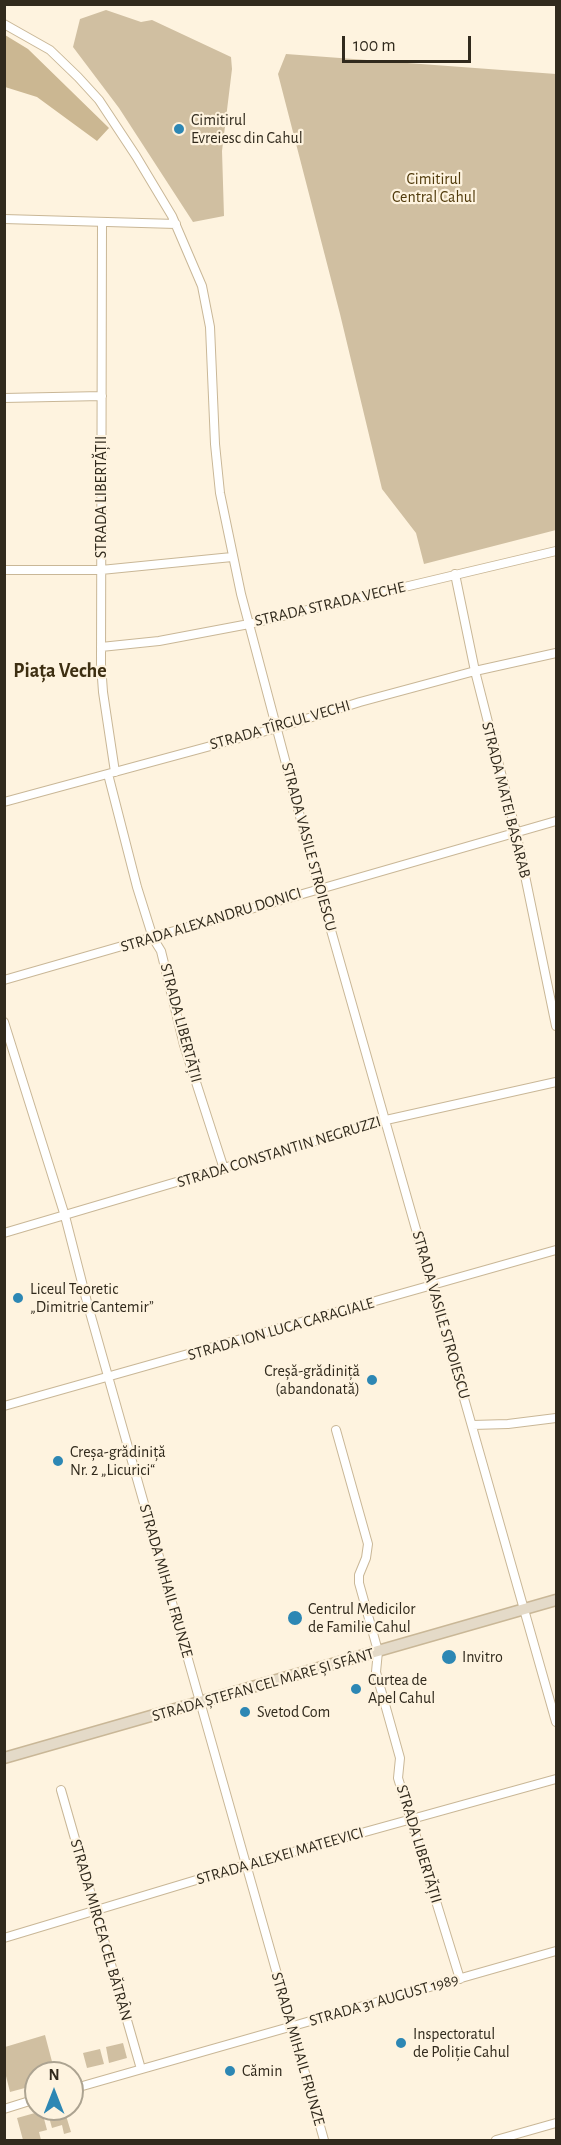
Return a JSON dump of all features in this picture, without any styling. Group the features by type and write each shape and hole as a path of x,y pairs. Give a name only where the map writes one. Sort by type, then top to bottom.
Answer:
{"main road":[{"name":"STRADA ȘTEFAN CEL MARE ȘI SFÂNT","path":"4,1758 556,1600"}],"street":[{"name":"STRADA VASILE STROIESCU","path":"4,24 50,50 99,100 136,156 176,224 202,286 210,327 215,444 220,493 232,556 319,888 556,1722"},
{"path":"4,219 176,224"},
{"name":"STRADA LIBERTĂȚII","path":"102,222 101,647 103,692 112,773 137,887 153,938 161,951 184,1045 224,1169"},
{"path":"4,398 102,396"},
{"name":"STRADA STRADA VECHE","path":"101,647 159,641 249,624 556,551"},
{"path":"4,570 101,570 232,556"},
{"name":"STRADA MATEI BASARAB","path":"455,574 475,671 516,832 556,1026"},
{"name":"STRADA TÎRGUL VECHI","path":"4,802 277,728 360,702 475,671 556,653"},
{"name":"STRADA ALEXANDRU DONICI","path":"4,980 556,821"},
{"name":"STRADA MIHAIL FRUNZE","path":"4,1022 65,1216 87,1302 324,2140"},
{"name":"STRADA CONSTANTIN NEGRUZZI","path":"4,1233 386,1120 556,1082"},
{"name":"STRADA ION LUCA CARAGIALE","path":"4,1407 556,1250"},
{"path":"472,1425 508,1424 556,1418"},
{"name":"STRADA LIBERTĂȚII","path":"336,1430 368,1544 359,1583 378,1652 376,1672 400,1758 398,1778 460,1979"},
{"name":"STRADA ALEXEI MATEEVICI","path":"4,1938 246,1865 556,1779"},
{"name":"STRADA MIRCEA CEL BĂTRÂN","path":"61,1790 141,2069"},
{"name":"STRADA 31 AUGUST 1989","path":"84,2086 556,1951"},
{"path":"4,2109 24,2103"},
{"path":"498,2140 556,2123"}],"green space":[{"name":"Cimitirul Evreiesc din Cahul","path":"106,10 141,22 152,20 231,57 232,69 222,151 224,216 193,222 119,108 73,47 80,19"},
{"name":"Cimitirul Central Cahul","path":"286,54 556,74 556,530 424,564 416,533 382,489 278,74"},
{"path":"45,2035 52,2061 24,2061 24,2088 10,2092 5,2072 5,2047"},
{"path":"123,2043 127,2058 109,2063 106,2047"},
{"path":"100,2049 104,2064 87,2068 83,2053"},
{"path":"24,2116 24,2121 45,2121 47,2130 39,2132 41,2140 23,2140 17,2118"},
{"path":"50,2121 68,2121 71,2132 64,2134 62,2125 52,2128"}],"shaded area":[{"path":"5,35 28,49 109,128 97,141 37,97 5,87"}],"place":[{"name":"Cimitirul Evreiesc din Cahul","path":"179,129"},
{"name":"Liceul Teoretic „Dimitrie Cantemir”","path":"18,1298"},
{"name":"Creșă-grădiniță (abandonată)","path":"372,1380"},
{"name":"Creșa-grădiniță Nr. 2 „Licurici“","path":"58,1461"},
{"name":"Centrul Medicilor de Familie Cahul","path":"295,1618"},
{"name":"Invitro","path":"449,1657"},
{"name":"Curtea de Apel Cahul","path":"356,1689"},
{"name":"Svetod Com","path":"245,1712"},
{"name":"Inspectoratul de Poliție Cahul","path":"401,2043"},
{"name":"Cămin","path":"230,2071"}],"district":[{"name":"Piața Veche","path":"60,671"}]}
